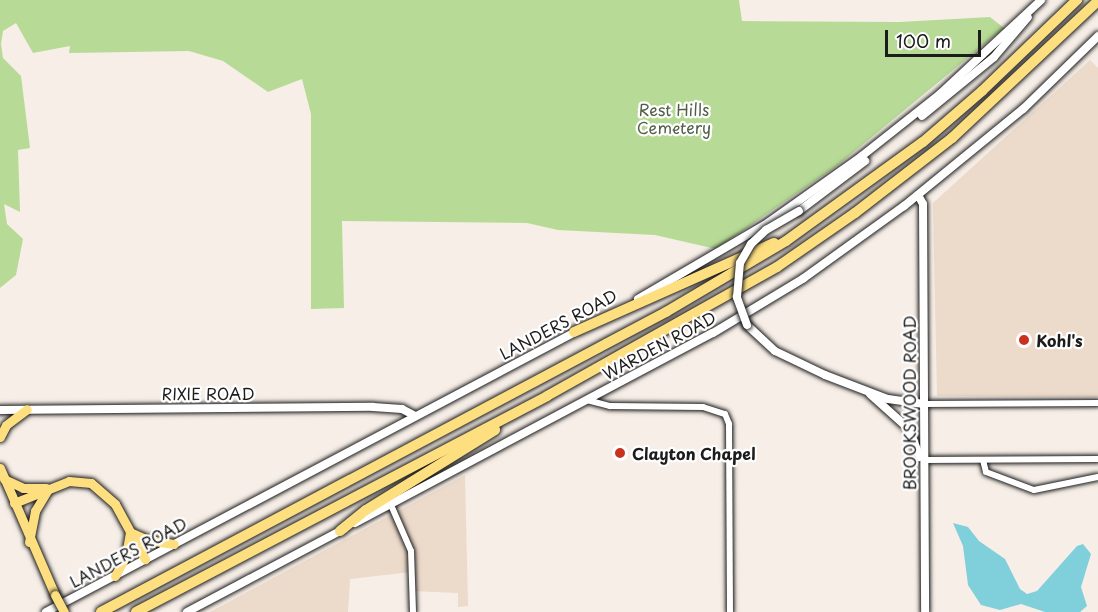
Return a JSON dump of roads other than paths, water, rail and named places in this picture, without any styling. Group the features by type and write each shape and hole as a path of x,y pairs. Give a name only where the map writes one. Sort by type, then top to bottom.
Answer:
{"highway":[{"path":"101,612 666,312 786,241 922,142 982,91 1077,0"},
{"path":"136,612 547,396 723,299 855,213 990,106 1098,1"},
{"path":"574,332 764,246 786,241"},
{"path":"340,531 366,510 547,396"}],"main road":[{"path":"924,404 868,392 775,351 747,325 737,297 740,263 752,244 766,230 799,211 953,93 1020,30 1039,2"},
{"name":"LANDERS ROAD","path":"46,612 574,332 723,250 853,163 940,94 1039,2"},
{"name":"WARDEN ROAD","path":"188,612 587,400 771,299 918,195 1023,109 1098,36"},
{"name":"BROOKSWOOD ROAD","path":"918,195 922,204 925,612"},
{"path":"868,392 909,429 918,445 924,475"},
{"name":"RIXIE ROAD","path":"0,410 373,407 402,410 415,416"},
{"path":"0,437 6,425 27,409"},
{"path":"0,468 29,543 64,612"},
{"path":"4,479 23,488 51,488"},
{"path":"14,503 51,488 79,481 99,487 115,504 145,559"},
{"path":"29,543 35,511 51,488"},
{"path":"130,532 148,540 174,544"},
{"path":"115,576 126,555 130,532"}],"street":[{"path":"587,400 610,406 703,407 725,414 729,424 730,612"},
{"path":"924,404 1098,403"},
{"path":"924,460 1098,459"},
{"path":"983,460 986,472 1034,489 1098,477"},
{"path":"391,505 411,551 413,612"}],"water":[{"path":"953,523 968,527 979,541 1005,559 1020,589 1027,594 1037,591 1077,546 1083,544 1091,554 1081,587 1087,606 1080,612 1045,612 1021,604 1000,610 981,605 968,585 963,546"}],"place":[{"name":"Kohl's","path":"1024,340"},
{"name":"Clayton Chapel","path":"620,453"}],"park label":[{"name":"Rest Hills Cemetery","path":"674,118"}]}
